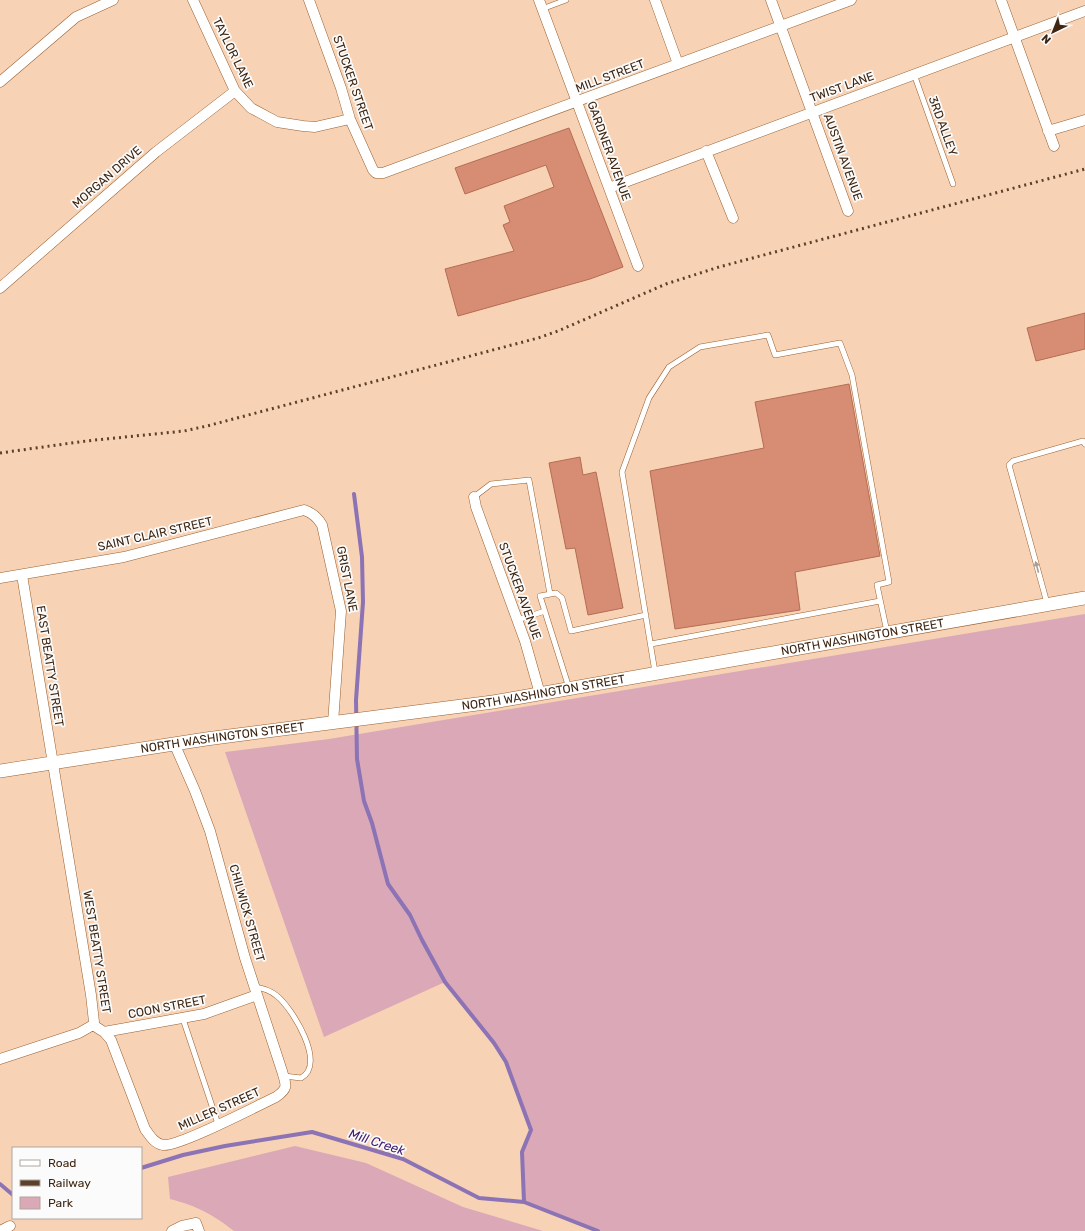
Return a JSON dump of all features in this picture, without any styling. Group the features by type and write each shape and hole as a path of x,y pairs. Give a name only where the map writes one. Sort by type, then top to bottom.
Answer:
{"street":[{"path":"0,82 76,17 113,0"},
{"name":"TAYLOR LANE","path":"193,0 236,91 251,108 277,122 288,125 315,127 350,119"},
{"name":"STUCKER STREET","path":"310,0 341,88 350,119 373,170 376,173"},
{"path":"655,0 678,64"},
{"name":"AUSTIN AVENUE","path":"771,0 848,211"},
{"name":"MILL STREET","path":"376,173 384,173 851,0"},
{"path":"1001,0 1054,146"},
{"name":"GARDNER AVENUE","path":"540,4 638,266"},
{"name":"TWIST LANE","path":"609,188 812,111 1085,11"},
{"name":"MORGAN DRIVE","path":"0,288 156,152 236,91"},
{"path":"1048,131 1085,120"},
{"path":"706,151 733,218"},
{"name":"STUCKER AVENUE","path":"474,497 476,507 517,620 540,694"},
{"name":"SAINT CLAIR STREET","path":"0,578 124,558 304,510 314,515"},
{"name":"GRIST LANE","path":"314,515 322,525 341,611 333,723"},
{"name":"EAST BEATTY STREET","path":"22,575 53,762"},
{"name":"NORTH WASHINGTON STREET","path":"0,771 174,743 333,723 540,694 1085,598"},
{"name":"CHILWICK STREET","path":"174,743 195,791 210,831 256,991 284,1076 286,1085 284,1091"},
{"name":"WEST BEATTY STREET","path":"53,762 91,995 94,1022 92,1025 104,1032 111,1040 145,1129 154,1142 163,1145"},
{"name":"COON STREET","path":"104,1032 204,1014 256,991"},
{"path":"0,1059 79,1033 92,1025"},
{"name":"MILLER STREET","path":"163,1145 184,1139 218,1124 276,1097 284,1091"},
{"path":"0,1231 10,1226"},
{"path":"172,1231 182,1226 198,1227"}],"lane":[{"path":"540,4 566,0"},
{"name":"3RD ALLEY","path":"914,74 953,184"},
{"path":"656,674 622,472 649,398 669,366 700,347 768,335 775,355 840,343 852,375 889,582 877,585 887,633"},
{"path":"1047,604 1009,466 1013,461 1083,441 1085,444"},
{"path":"474,497 491,484 529,480 550,594"},
{"path":"570,689 540,596 556,593 562,598 571,631 646,615"},
{"path":"650,644 880,601"},
{"path":"517,620 545,611"},
{"path":"256,991 269,991 284,1003 300,1027 307,1044 310,1064 308,1073 301,1078 284,1076"},
{"path":"182,1019 218,1124"}],"green space":[{"path":"1085,614 1085,1231 598,1231 524,1202 522,1152 531,1130 506,1062 445,982 324,1037 225,752 329,739"},
{"path":"295,1146 366,1163 463,1207 543,1231 234,1231 204,1211 170,1199 168,1177"}],"building":[{"path":"569,128 623,267 590,279 458,316 445,269 514,251 503,225 510,222 504,206 554,187 546,165 465,194 455,168"},
{"path":"1085,313 1085,349 1036,361 1027,328"},
{"path":"849,384 880,556 795,572 800,610 675,629 650,471 764,448 755,402"},
{"path":"580,457 583,475 596,472 623,608 588,615 575,548 566,549 549,463"}],"waterway":[{"path":"354,494 362,557 363,602 356,700 357,759 364,801 372,823 388,884 410,915 445,982 494,1043 506,1062 531,1130 522,1152 524,1202"},
{"name":"Mill Creek","path":"142,1168 183,1155 225,1146 312,1132 403,1159 479,1198 524,1202 598,1231"},
{"name":"Mill Creek","path":"0,1184 12,1194"}],"railway":[{"path":"0,453 86,441 184,431 207,426 538,338 558,331 666,284 719,267 1085,169"}]}
